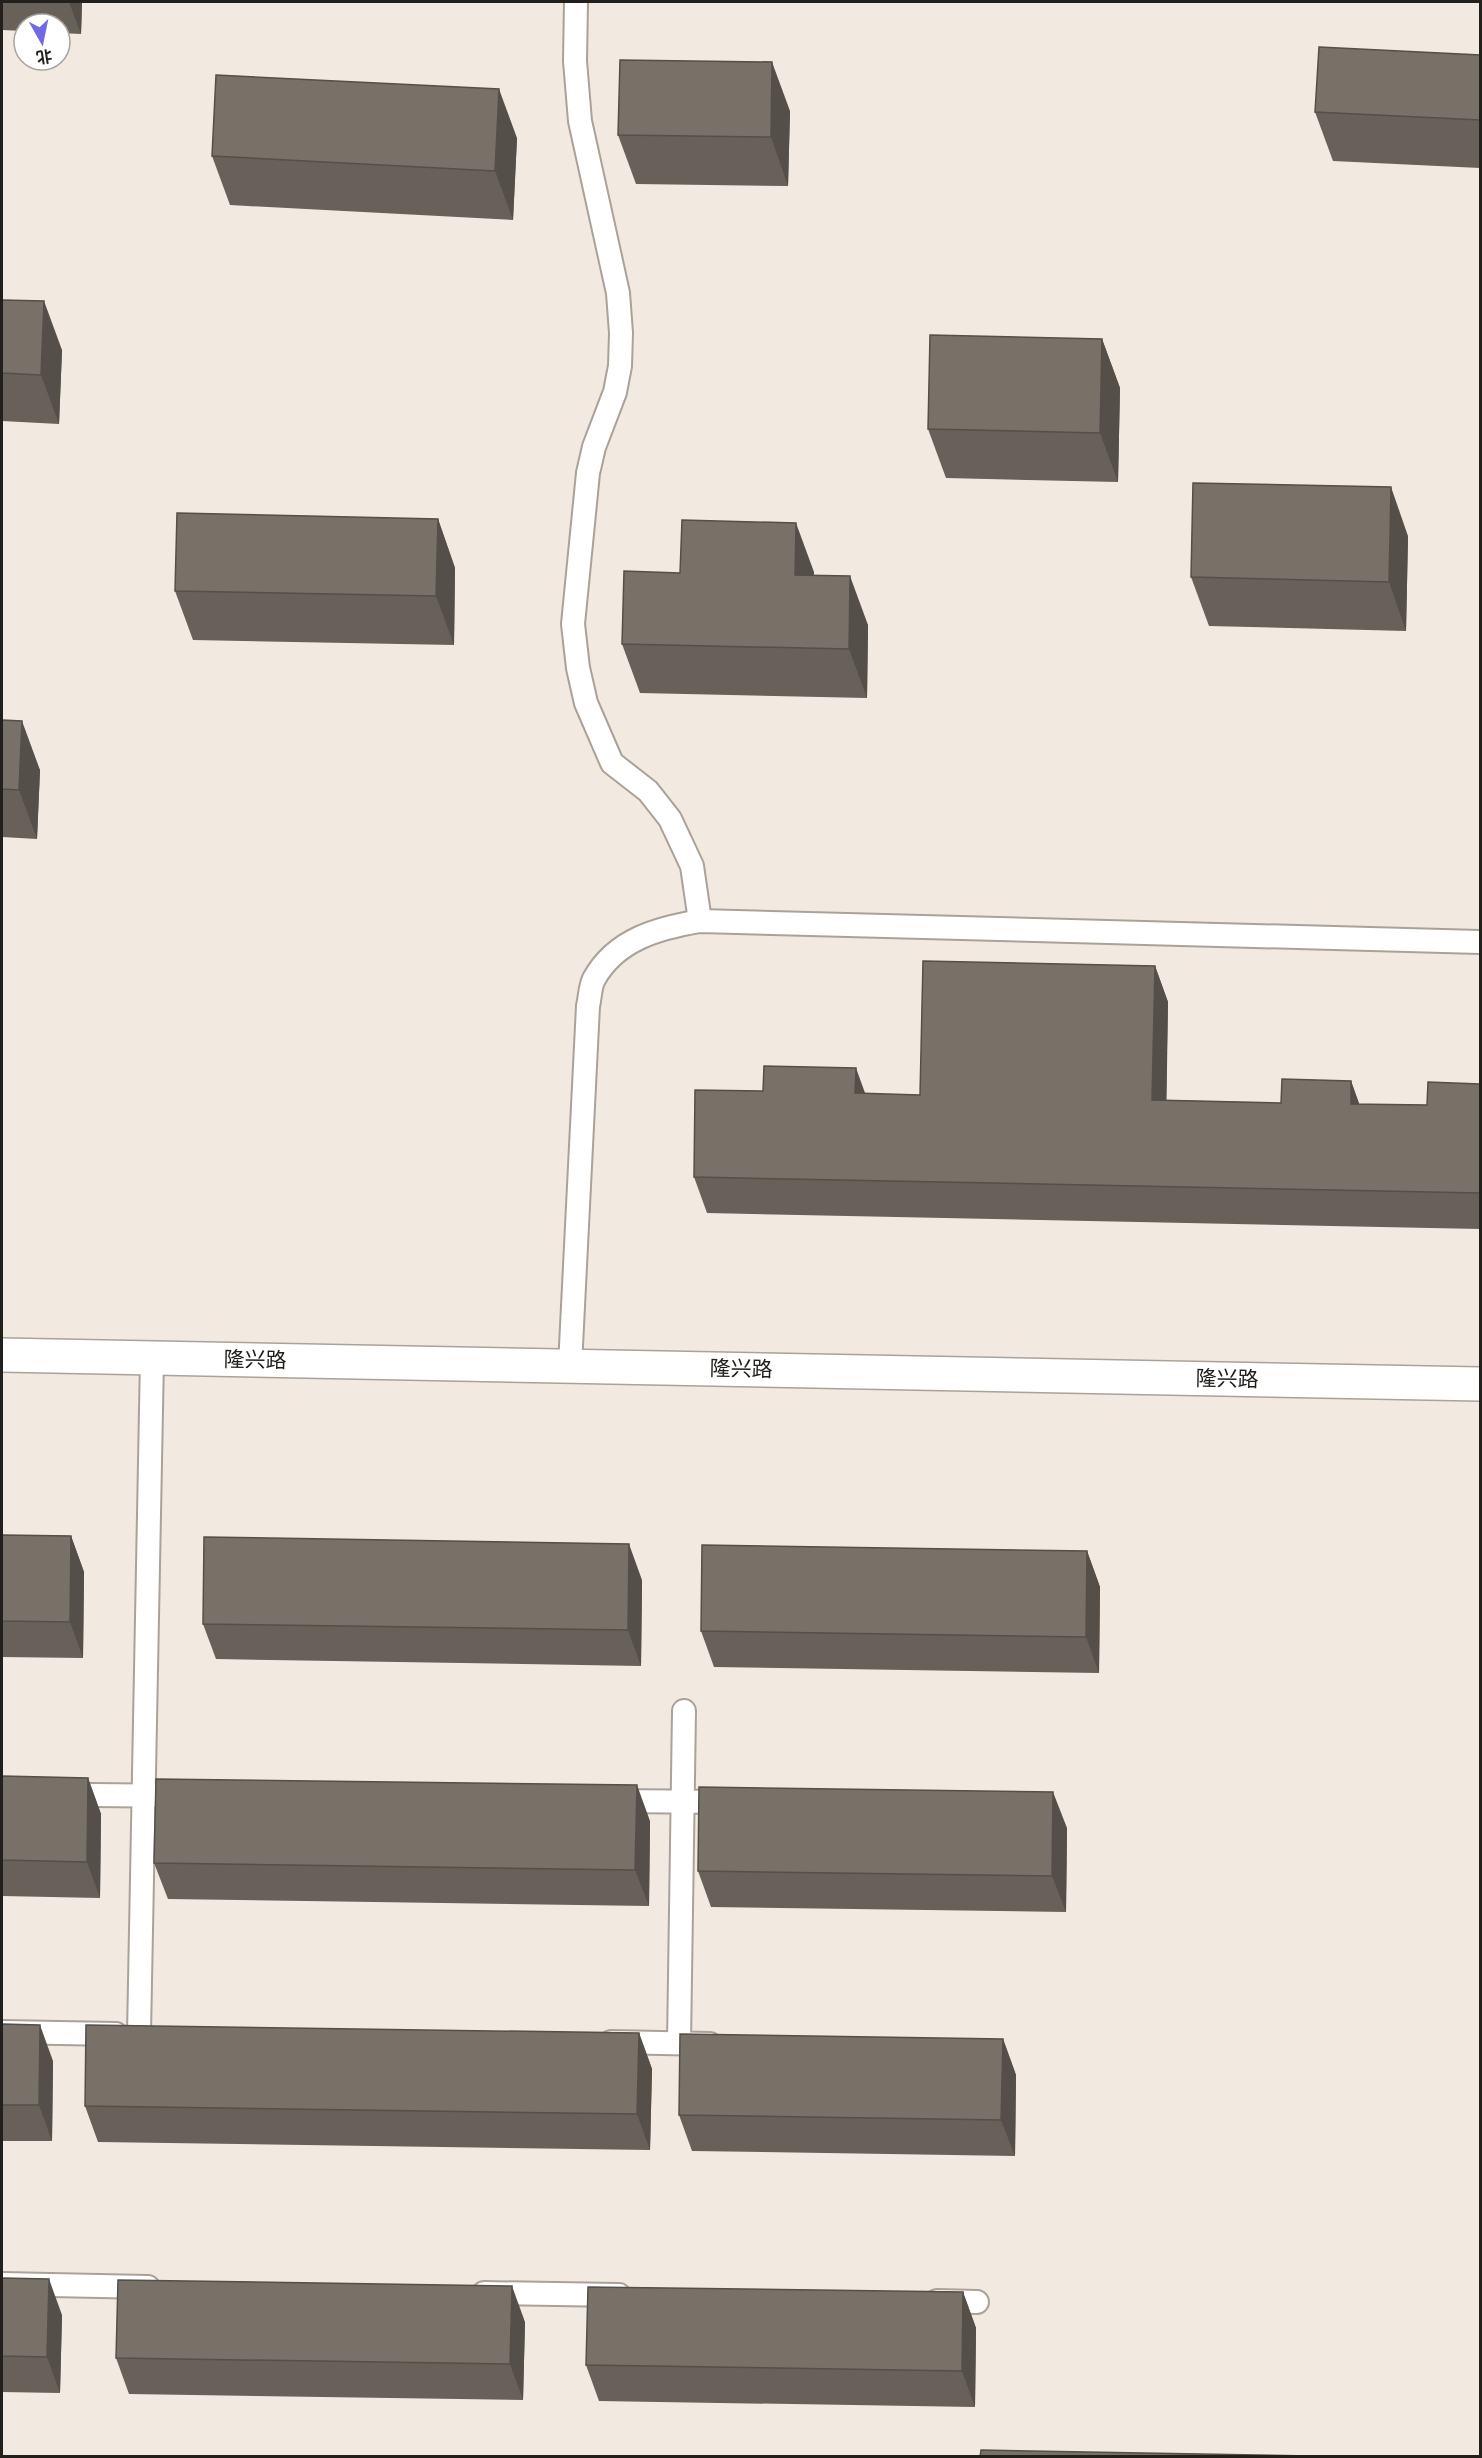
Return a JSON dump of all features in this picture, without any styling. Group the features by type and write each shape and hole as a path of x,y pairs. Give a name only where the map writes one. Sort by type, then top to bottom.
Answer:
{"street":[{"name":"隆兴路","path":"2,1355 1480,1384"}],"lane":[{"path":"576,2 575,61 580,121 618,293 621,333 620,366 615,392 594,447 588,473 573,624 578,668 586,703 612,763 648,791 670,819 692,866 700,921"},
{"path":"570,1366 588,1006 593,980 609,958 629,942 665,927 700,921 1480,942"},
{"path":"139,2034 152,1358"},
{"path":"679,2043 684,1711"},
{"path":"2,1794 204,1796"},
{"path":"587,1801 754,1803"},
{"path":"2,2032 163,2034"},
{"path":"595,2042 737,2044"},
{"path":"2,2284 168,2287"},
{"path":"465,2292 644,2296"},
{"path":"918,2301 977,2302"}],"building":[{"path":"1319,47 1480,55 1480,120 1315,112"},
{"path":"620,60 772,62 771,137 618,135"},
{"path":"216,75 499,89 495,171 212,156"},
{"path":"2,300 44,301 41,375 2,373"},
{"path":"930,335 1102,339 1100,433 928,429"},
{"path":"1193,483 1391,487 1389,582 1191,577"},
{"path":"177,513 438,519 436,596 175,591"},
{"path":"682,520 796,523 795,575 850,576 849,649 622,644 624,571 680,573"},
{"path":"2,720 22,721 19,790 2,789"},
{"path":"923,961 1155,966 1152,1100 1281,1103 1282,1079 1351,1081 1351,1104 1427,1105 1428,1082 1480,1084 1480,1193 694,1177 695,1090 763,1091 764,1066 856,1068 855,1093 920,1095"},
{"path":"2,1535 71,1536 70,1622 2,1621"},
{"path":"204,1537 629,1544 628,1630 203,1624"},
{"path":"702,1545 1087,1551 1086,1637 701,1631"},
{"path":"2,1776 88,1778 87,1862 2,1860"},
{"path":"156,1779 637,1785 635,1870 154,1863"},
{"path":"699,1787 1053,1792 1052,1876 698,1871"},
{"path":"2,2024 40,2025 39,2105 2,2105"},
{"path":"86,2025 639,2033 637,2114 85,2106"},
{"path":"680,2034 1003,2039 1001,2120 679,2115"},
{"path":"2,2278 49,2279 47,2357 2,2356"},
{"path":"118,2280 512,2286 510,2364 116,2358"},
{"path":"588,2287 963,2292 962,2371 586,2365"},
{"path":"981,2450 1367,2457 980,2457"}]}
